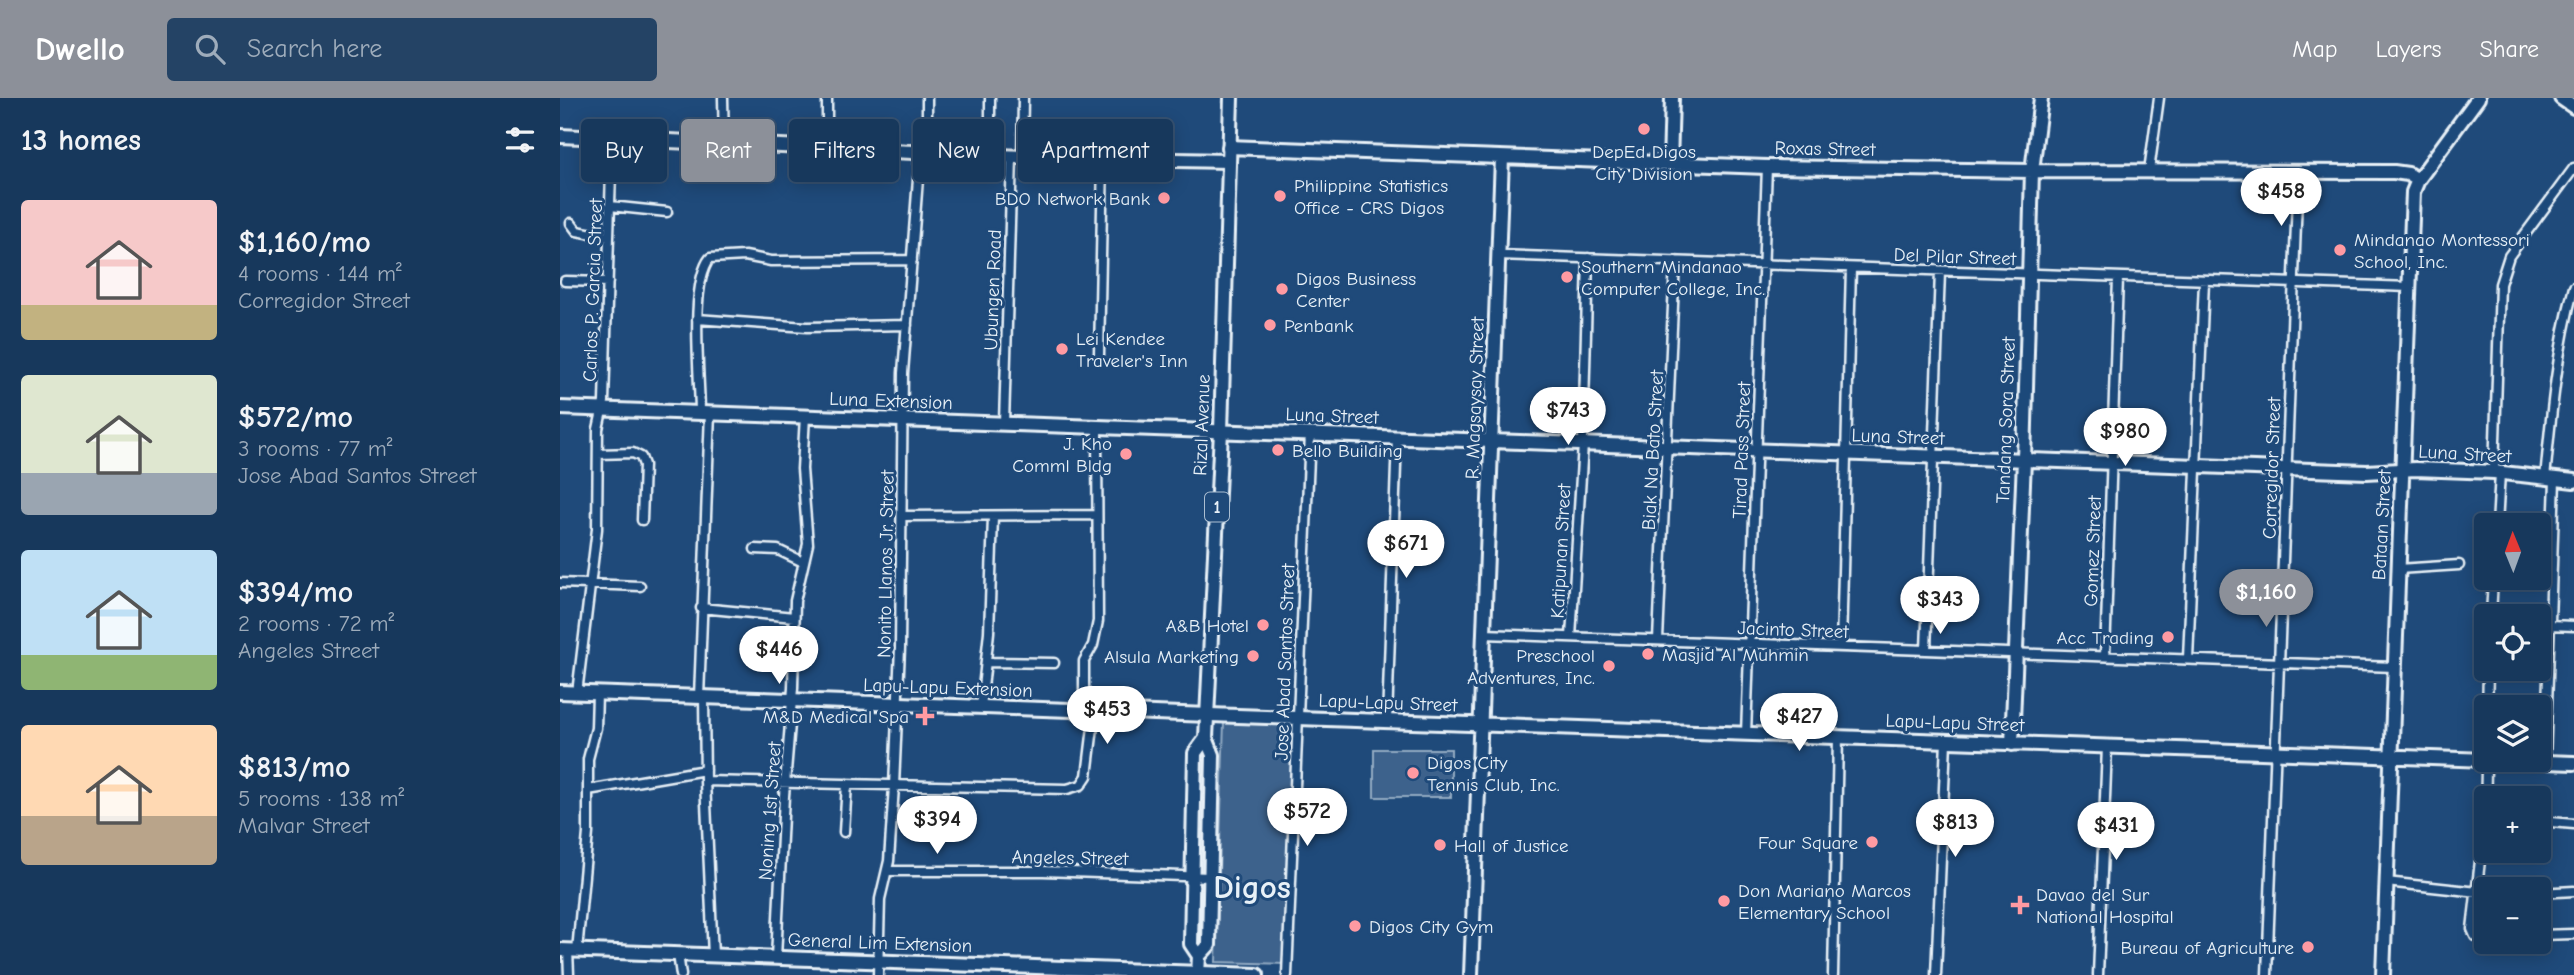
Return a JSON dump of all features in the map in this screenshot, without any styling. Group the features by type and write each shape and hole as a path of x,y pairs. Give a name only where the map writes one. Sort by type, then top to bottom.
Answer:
{"street":[{"path":"723,98 723,119"},
{"path":"827,98 827,119"},
{"name":"Nonito Llanos Jr. Street","path":"926,119 927,98"},
{"path":"990,98 990,119"},
{"name":"Ubungen Road","path":"1004,423 1017,157 1023,98"},
{"name":"Rizal Avenue","path":"1199,956 1209,945 1213,755 1206,738 1221,430 1231,98"},
{"path":"1230,113 1241,98"},
{"path":"1670,164 1672,98"},
{"name":"Tandang Sora Street","path":"2012,744 2032,171 2041,98"},
{"path":"2148,171 2159,98"},
{"name":"Bataan Street","path":"2383,975 2412,197 2418,180 2478,98"},
{"path":"2561,98 2574,107"},
{"name":"Roxas Street","path":"560,136 581,137"},
{"name":"Roxas Street","path":"1173,156 1229,154 1502,158 1767,167 2032,171 2394,172 2407,174 2418,180"},
{"name":"Roxas Street","path":"1004,157 1017,157"},
{"name":"R. Magsaysay Street","path":"1471,975 1502,158"},
{"name":"Tirad Pass Street","path":"1746,734 1767,167"},
{"path":"2497,513 2499,307 2504,271 2509,256 2574,168"},
{"name":"Corregidor Street","path":"2267,975 2298,172"},
{"name":"Carlos P. Garcia Street","path":"577,693 597,529 598,429 602,410 611,182"},
{"name":"Nonito Llanos Jr. Street","path":"878,968 880,899 887,871 894,786 898,704 902,420 912,260 921,182"},
{"path":"1099,355 1103,182"},
{"path":"610,206 667,212"},
{"path":"571,223 577,231 609,237"},
{"name":"Del Pilar Street","path":"1499,255 2410,286"},
{"path":"713,956 702,697 705,413 697,318 704,269 708,260 713,257 745,256 771,261 912,260"},
{"name":"Katipunan Street","path":"1571,637 1583,444 1588,258"},
{"name":"Biak Na Bato Street","path":"1658,640 1675,261"},
{"path":"1841,647 1851,268"},
{"path":"1926,650 1940,272"},
{"name":"Gomez Street","path":"2105,656 2118,278"},
{"path":"565,281 608,282"},
{"path":"2188,659 2204,281"},
{"path":"2549,604 2552,408 2567,311 2574,287"},
{"path":"697,318 807,327 907,325"},
{"name":"Luna Extension","path":"560,408 1221,430"},
{"name":"Noning 1st Street","path":"776,958 793,701 794,617 808,534 802,469 805,416"},
{"path":"705,781 1058,790 1081,785 1087,776 1089,711 1084,661 1093,645 1098,627 1097,426"},
{"name":"Luna Street","path":"1221,430 2367,472 2403,469 2497,472 2574,481"},
{"name":"Jose Abad Santos Street","path":"1287,975 1310,434"},
{"path":"1387,721 1397,437"},
{"path":"598,454 633,453 641,457 644,465 642,520"},
{"path":"902,516 1097,515"},
{"path":"981,707 987,662 993,517"},
{"path":"755,549 778,550 803,562"},
{"path":"2398,569 2459,565"},
{"path":"560,583 640,586"},
{"path":"701,607 794,617"},
{"path":"2551,625 2574,626"},
{"name":"Jacinto Street","path":"1484,634 2394,667"},
{"path":"987,662 1054,663"},
{"name":"Lapu-Lapu Extension","path":"560,692 1208,715"},
{"path":"569,975 568,950 588,833 588,760 596,728 597,694"},
{"name":"Lapu-Lapu Street","path":"1208,715 2474,760"},
{"path":"1833,975 1838,737"},
{"name":"Rizal Avenue","path":"1198,974 1199,956 1191,944 1195,753 1206,738"},
{"path":"1936,975 1945,741"},
{"path":"2098,975 2107,747"},
{"name":"Lapu-Lapu Street","path":"2551,762 2574,763"},
{"path":"588,790 705,770"},
{"path":"844,832 847,784"},
{"path":"2551,822 2574,824"},
{"path":"1192,845 1211,845"},
{"name":"Angeles Street","path":"887,871 1043,871 1210,877"},
{"path":"2386,882 2474,892"},
{"path":"2551,892 2574,891"},
{"path":"2474,912 2474,934"},
{"path":"2551,935 2574,934"},
{"name":"General Lim Extension","path":"568,950 776,958 878,968 1257,975"},
{"path":"678,954 681,975"}],"shaded area":[{"path":"1224,722 1293,724 1285,964 1216,962"},
{"name":"Digos City Tennis Club, Inc.","path":"1374,749 1451,749 1451,797 1374,797"}],"place":[{"name":"DepEd Digos City Division","path":"1644,129"},
{"name":"Philippine Statistics Office - CRS Digos","path":"1280,196"},
{"name":"BDO Network Bank","path":"1164,198"},
{"name":"Mindanao Montessori School, Inc.","path":"2340,250"},
{"name":"Southern Mindanao Computer College, Inc.","path":"1567,277"},
{"name":"Digos Business Center","path":"1282,289"},
{"name":"Penbank","path":"1270,325"},
{"name":"Lei Kendee Traveler's Inn","path":"1062,349"},
{"name":"Bello Building","path":"1278,450"},
{"name":"J. Kho Comml Bldg","path":"1126,454"},
{"name":"A&B Hotel","path":"1263,625"},
{"name":"Acc Trading","path":"2168,637"},
{"name":"Masjid Al Muhmin","path":"1648,654"},
{"name":"Alsula Marketing","path":"1253,656"},
{"name":"Preschool Adventures, Inc.","path":"1609,666"},
{"name":"M&D Medical Spa","path":"925,716"},
{"name":"Digos City Tennis Club, Inc.","path":"1413,773"},
{"name":"Four Square","path":"1872,842"},
{"name":"Hall of Justice","path":"1440,845"},
{"name":"Don Mariano Marcos Elementary School","path":"1724,901"},
{"name":"Davao del Sur National Hospital","path":"2020,905"},
{"name":"Digos City Gym","path":"1355,926"},
{"name":"Bureau of Agriculture","path":"2308,947"}],"district":[{"name":"Digos","path":"1252,886"}]}
